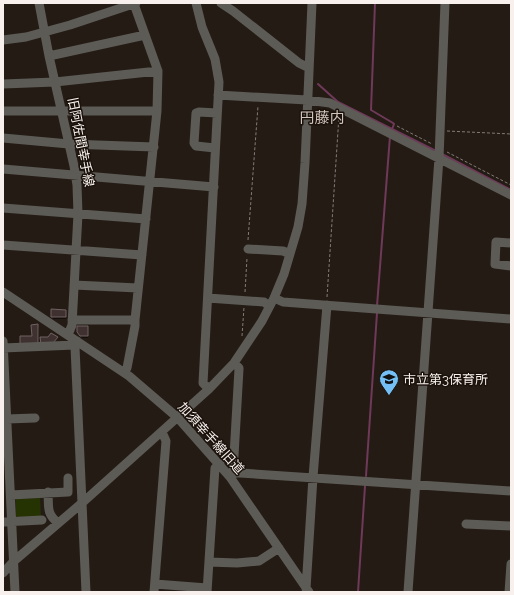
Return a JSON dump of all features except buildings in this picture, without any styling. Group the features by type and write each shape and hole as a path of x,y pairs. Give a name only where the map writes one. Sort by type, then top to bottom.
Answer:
{"street":[{"name":"旧阿佐間幸手線","path":"39,3 49,56 76,175 78,214 72,320 71,329 68,335"},
{"path":"3,40 18,39 135,3 158,71 157,111 134,320 135,326 127,368 123,372"},
{"path":"196,3 202,26 215,59 219,82 203,382 209,389"},
{"path":"221,3 234,11 299,63 309,68"},
{"path":"3,573 14,561 82,503 209,389 234,363 272,302 290,254 298,227 304,183 312,3"},
{"path":"408,592 441,131 445,3"},
{"path":"49,56 146,35"},
{"path":"3,84 55,82 158,71"},
{"path":"218,95 307,100 330,103 511,195"},
{"path":"3,111 157,111"},
{"path":"216,148 196,146 194,143 196,113 217,113"},
{"path":"3,138 69,144 154,147"},
{"path":"3,169 150,180 214,187"},
{"path":"3,208 146,219"},
{"path":"511,243 496,242 495,264 511,266"},
{"path":"3,245 142,255"},
{"path":"248,249 283,251 290,254"},
{"path":"74,285 138,288"},
{"name":"加須幸手線旧道","path":"3,292 68,335 76,343 123,372 178,418 201,445 231,475 307,591"},
{"path":"208,298 511,318"},
{"path":"307,591 313,477 327,306"},
{"path":"72,320 134,320"},
{"path":"15,592 14,561 7,522 11,494 3,345 76,343 86,592"},
{"path":"234,363 239,370 231,475 240,473 313,477 511,491"},
{"path":"7,419 35,418"},
{"path":"162,432 166,440 155,588 207,590 215,468 220,464"},
{"path":"11,494 68,492 68,478"},
{"path":"48,492 49,511 51,516 58,523"},
{"path":"7,522 42,520"},
{"path":"466,524 511,526"},
{"path":"209,562 237,563 259,560 279,548"},
{"path":"509,592 511,564"}],"path":[{"path":"248,342 242,336 258,97"},
{"path":"327,306 340,108"},
{"path":"397,126 429,143"},
{"path":"441,131 511,134"},
{"path":"450,153 511,184"}],"green space":[{"path":"40,498 41,517 16,516 17,499"}],"waterway":[{"path":"375,3 371,110 394,124 391,132"},
{"path":"318,84 338,102 436,151"},
{"path":"377,306 390,136"},
{"path":"442,154 511,190"},
{"path":"366,476 377,313"},
{"path":"358,592 365,486"}],"place":[{"name":"市立第3保育所","path":"389,396"}],"district":[{"name":"円藤内","path":"322,118"}]}
